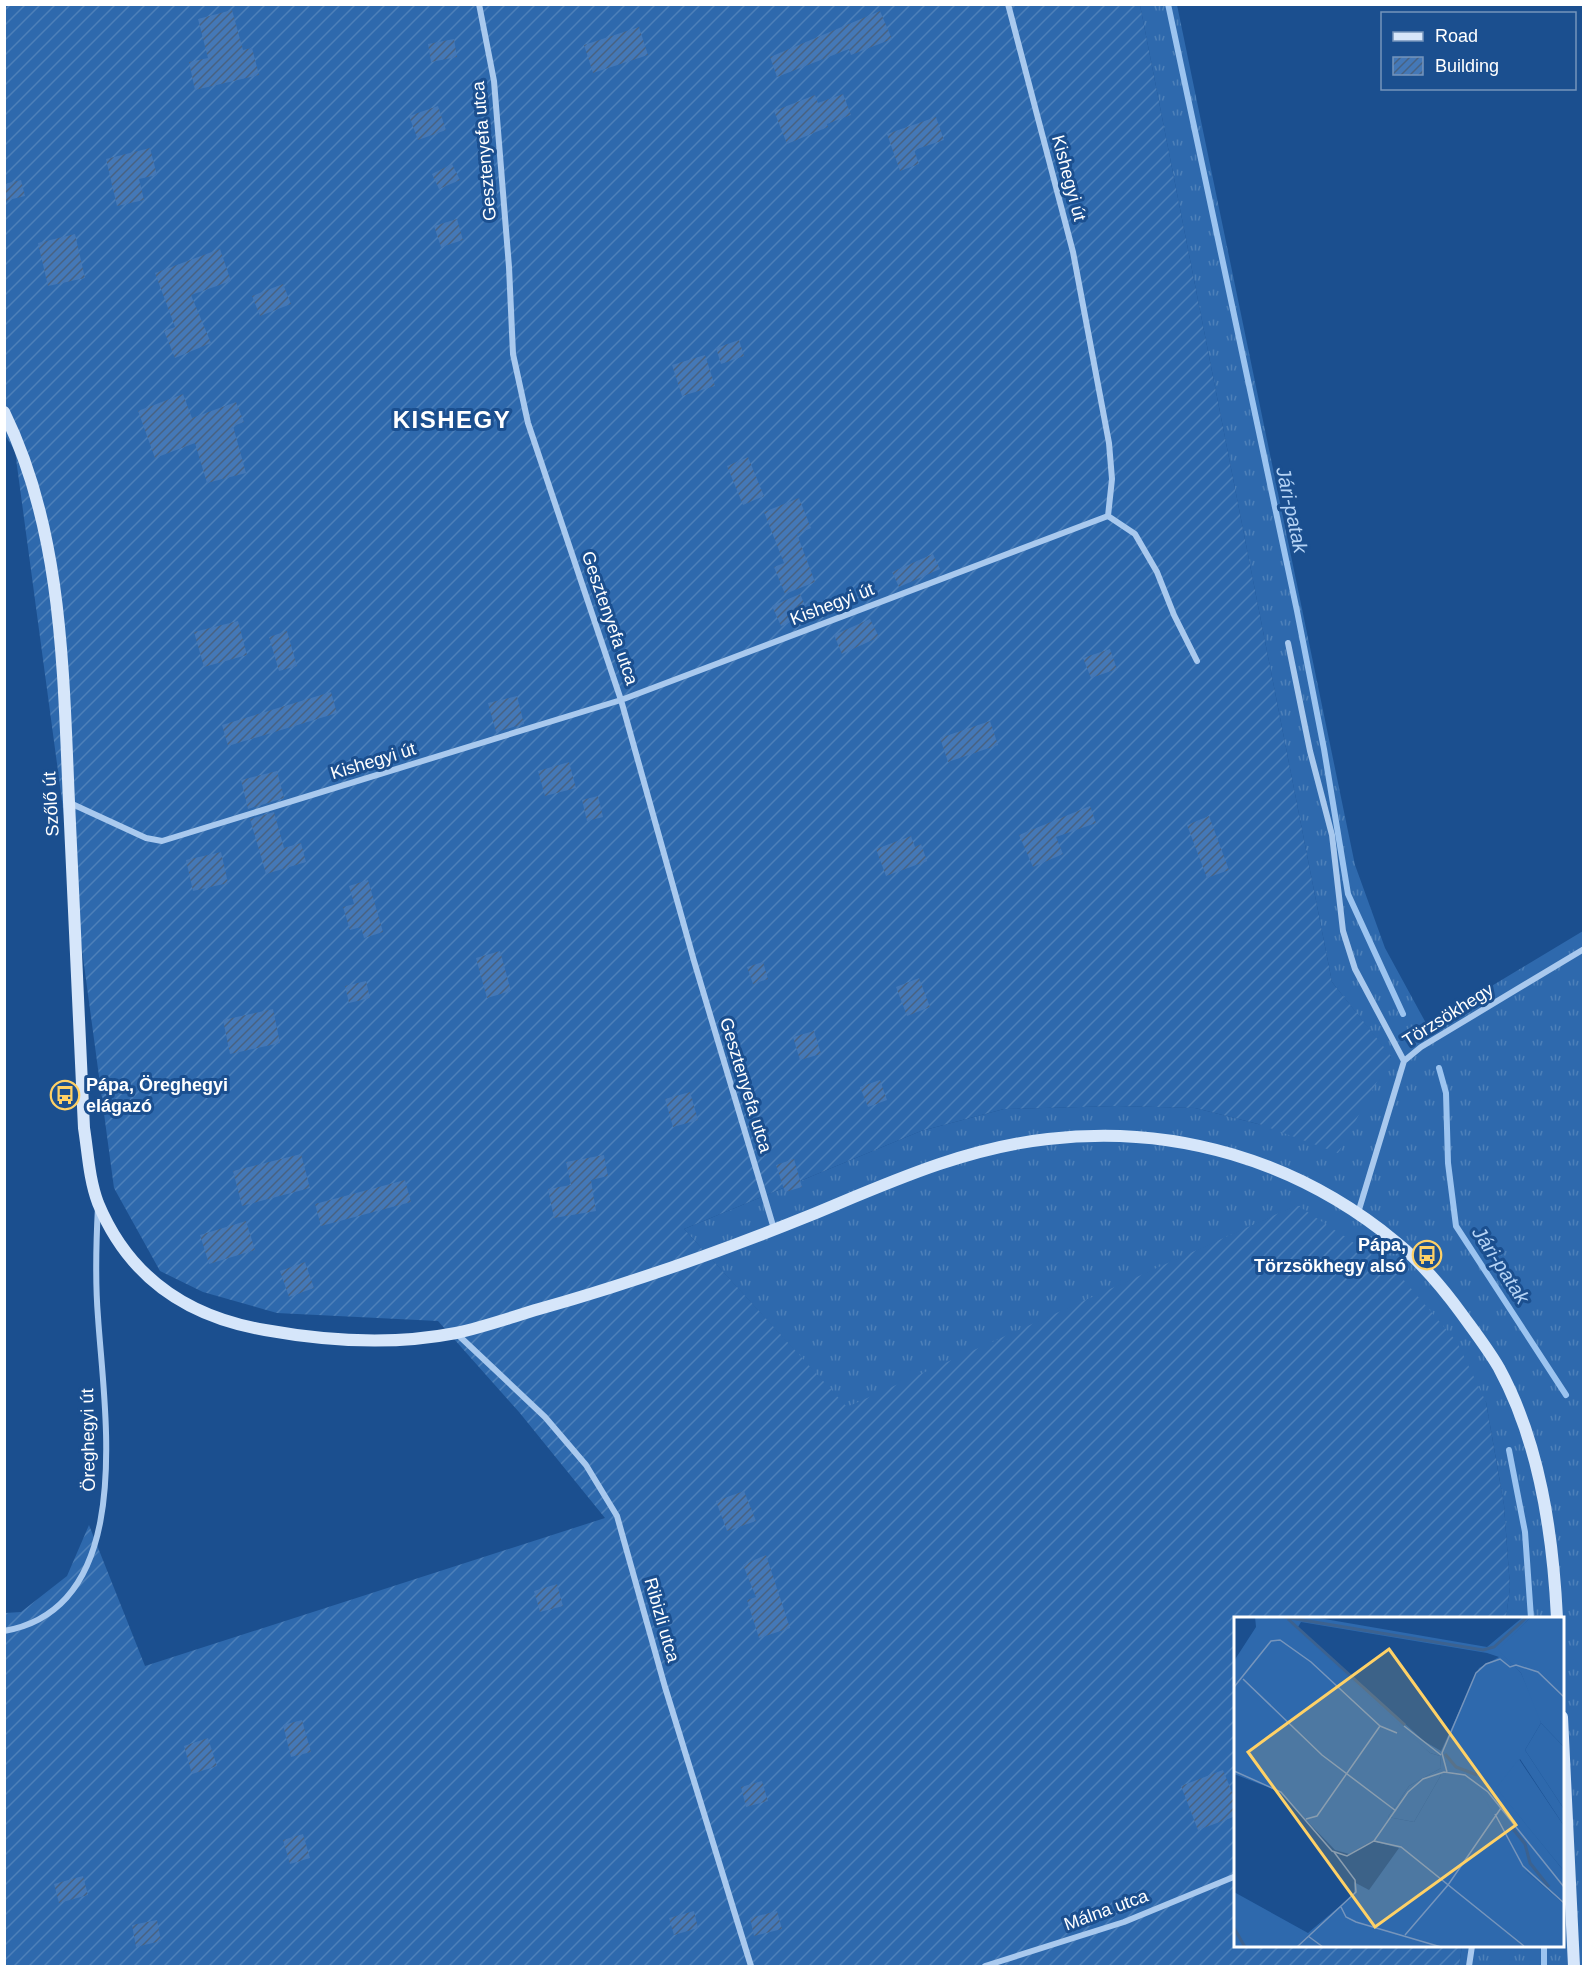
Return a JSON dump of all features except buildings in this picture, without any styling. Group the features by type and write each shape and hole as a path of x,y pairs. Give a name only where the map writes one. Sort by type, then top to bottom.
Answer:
{"main road":[{"name":"Szőlő út","path":"4,411 30,476 54,579 64,684 84,1128 92,1181 98,1202 112,1231 140,1267 172,1296 208,1316 231,1324 291,1335 372,1340 455,1333 621,1286 962,1155 1014,1143 1100,1136 1144,1137 1208,1146 1306,1183 1358,1214 1404,1249 1429,1273 1499,1368 1521,1416 1533,1454 1547,1522 1557,1617"},
{"path":"1564,1767 1574,1966"}],"street":[{"name":"Gesztenyefa utca","path":"479,4 494,81 509,267 513,354 528,423 621,700 694,960 774,1229"},
{"name":"Kishegyi út","path":"69,802 136,834 162,841 621,700 1108,516 1112,479 1109,443 1073,252 1008,4"},
{"path":"1108,516 1135,534 1157,572 1174,615 1197,661"},
{"path":"1288,643 1310,752 1332,835 1343,931 1355,969 1404,1061"},
{"name":"Törzsökhegy","path":"1358,1214 1404,1061 1421,1047 1584,949"},
{"name":"Öreghegyi út","path":"4,1631 32,1623 61,1603 84,1571 103,1514 107,1460 95,1277 98,1202"},
{"name":"Ribizli utca","path":"455,1333 545,1418 586,1465 617,1516 665,1687 751,1966"},
{"name":"Málna utca","path":"985,1966 1124,1922 1234,1877"},
{"path":"1469,1966 1472,1947"}],"green space":[{"path":"5,5 1140,5 1332,982 1391,1056 1338,1153 1262,1125 1195,1108 1117,1106 1004,1109 921,1131 684,1229 847,1407 1297,1205 1396,1271 1457,1342 1486,1402 1504,1505 1510,1587 1506,1617 1234,1617 1234,1947 1462,1947 1459,1966 5,1966 5,1613 21,1612 67,1576 89,1525 145,1666 605,1518 519,1412 438,1321 277,1313 203,1292 160,1271 114,1188 15,451 5,435"},
{"path":"1140,5 1177,5 1355,865 1385,948 1427,1025 1583,931 1583,1966 1459,1966 1462,1947 1564,1947 1564,1617 1506,1617 1510,1587 1504,1505 1486,1402 1296,1206 847,1408 684,1229 921,1131 1004,1109 1117,1106 1195,1108 1262,1125 1391,1057 1332,982"}],"waterway":[{"name":"Jári-patak","path":"1168,4 1297,611 1324,749 1348,894 1403,1014"},
{"name":"Jári-patak","path":"1439,1068 1446,1093 1448,1163 1456,1226 1566,1395"},
{"name":"Jári-patak","path":"1509,1450 1525,1532 1531,1617"},
{"name":"Jári-patak","path":"1544,1947 1544,1966"}],"place":[{"name":"Pápa, Öreghegyi elágazó","path":"65,1095"},
{"name":"Pápa, Törzsökhegy alsó","path":"1427,1255"}],"district":[{"name":"KISHEGY","path":"452,420"}]}
